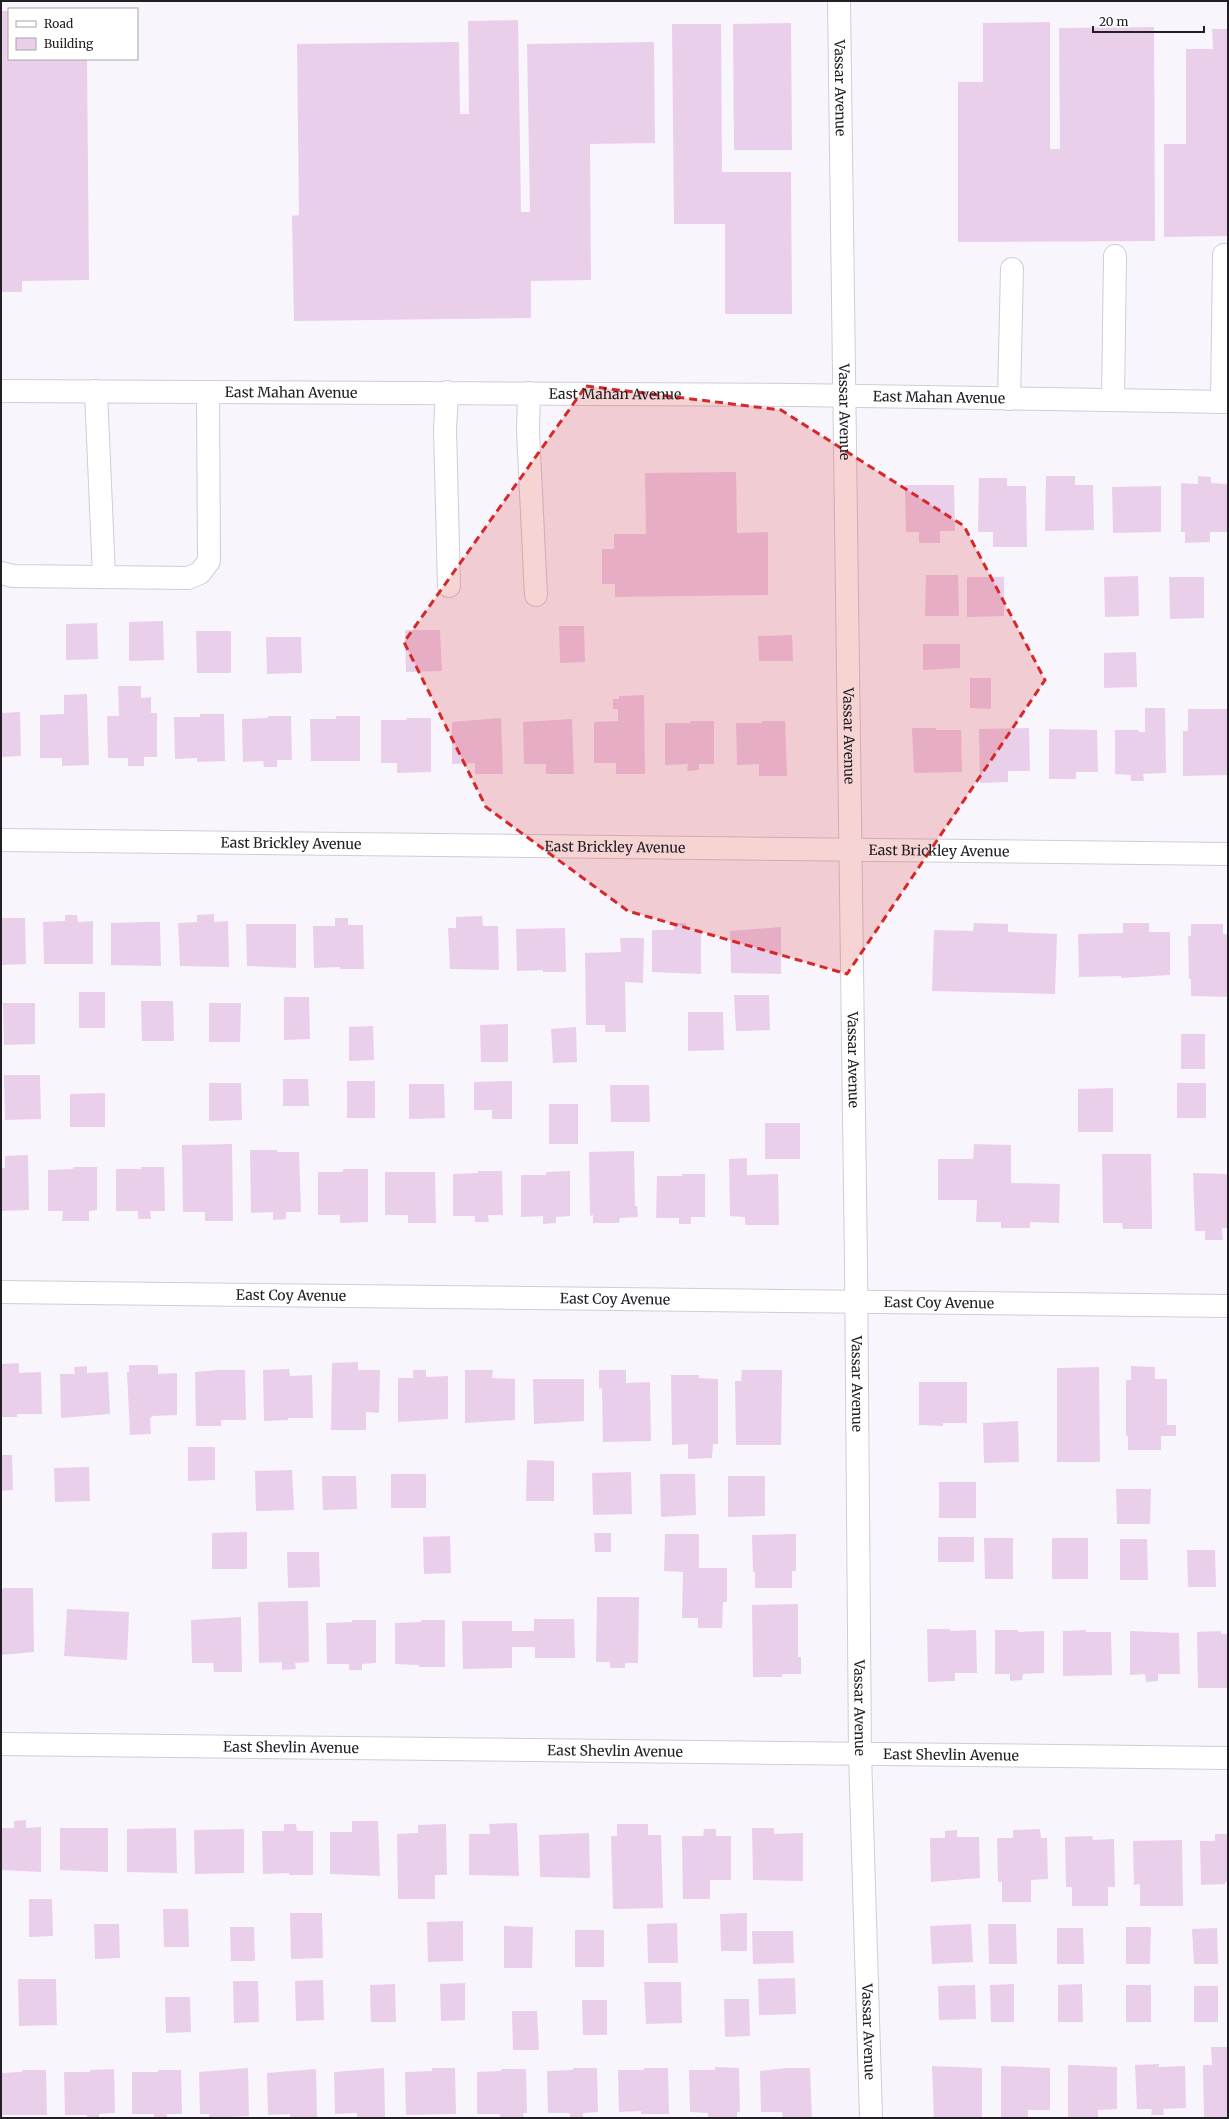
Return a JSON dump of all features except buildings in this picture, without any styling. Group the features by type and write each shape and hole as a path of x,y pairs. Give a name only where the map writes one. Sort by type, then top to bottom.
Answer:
{"street":[{"name":"Vassar Avenue","path":"839,1 856,1302 860,1754 871,2118"},
{"path":"1113,399 1115,256"},
{"path":"1224,256 1225,402"},
{"path":"1009,399 1012,269"},
{"name":"East Mahan Avenue","path":"1,391 447,392 1113,399 1225,402"},
{"path":"96,391 104,577"},
{"path":"1,573 13,576 188,578 200,573 209,561 208,392"},
{"path":"447,392 445,429 449,586"},
{"path":"529,393 528,431 536,594"},
{"name":"East Brickley Avenue","path":"1,840 1228,854"},
{"name":"East Coy Avenue","path":"1,1292 1228,1306"},
{"name":"East Shevlin Avenue","path":"1,1744 1228,1758"}],"highlighted area":[{"path":"586,386 781,410 964,526 1045,680 847,974 628,911 486,807 404,642"}]}
